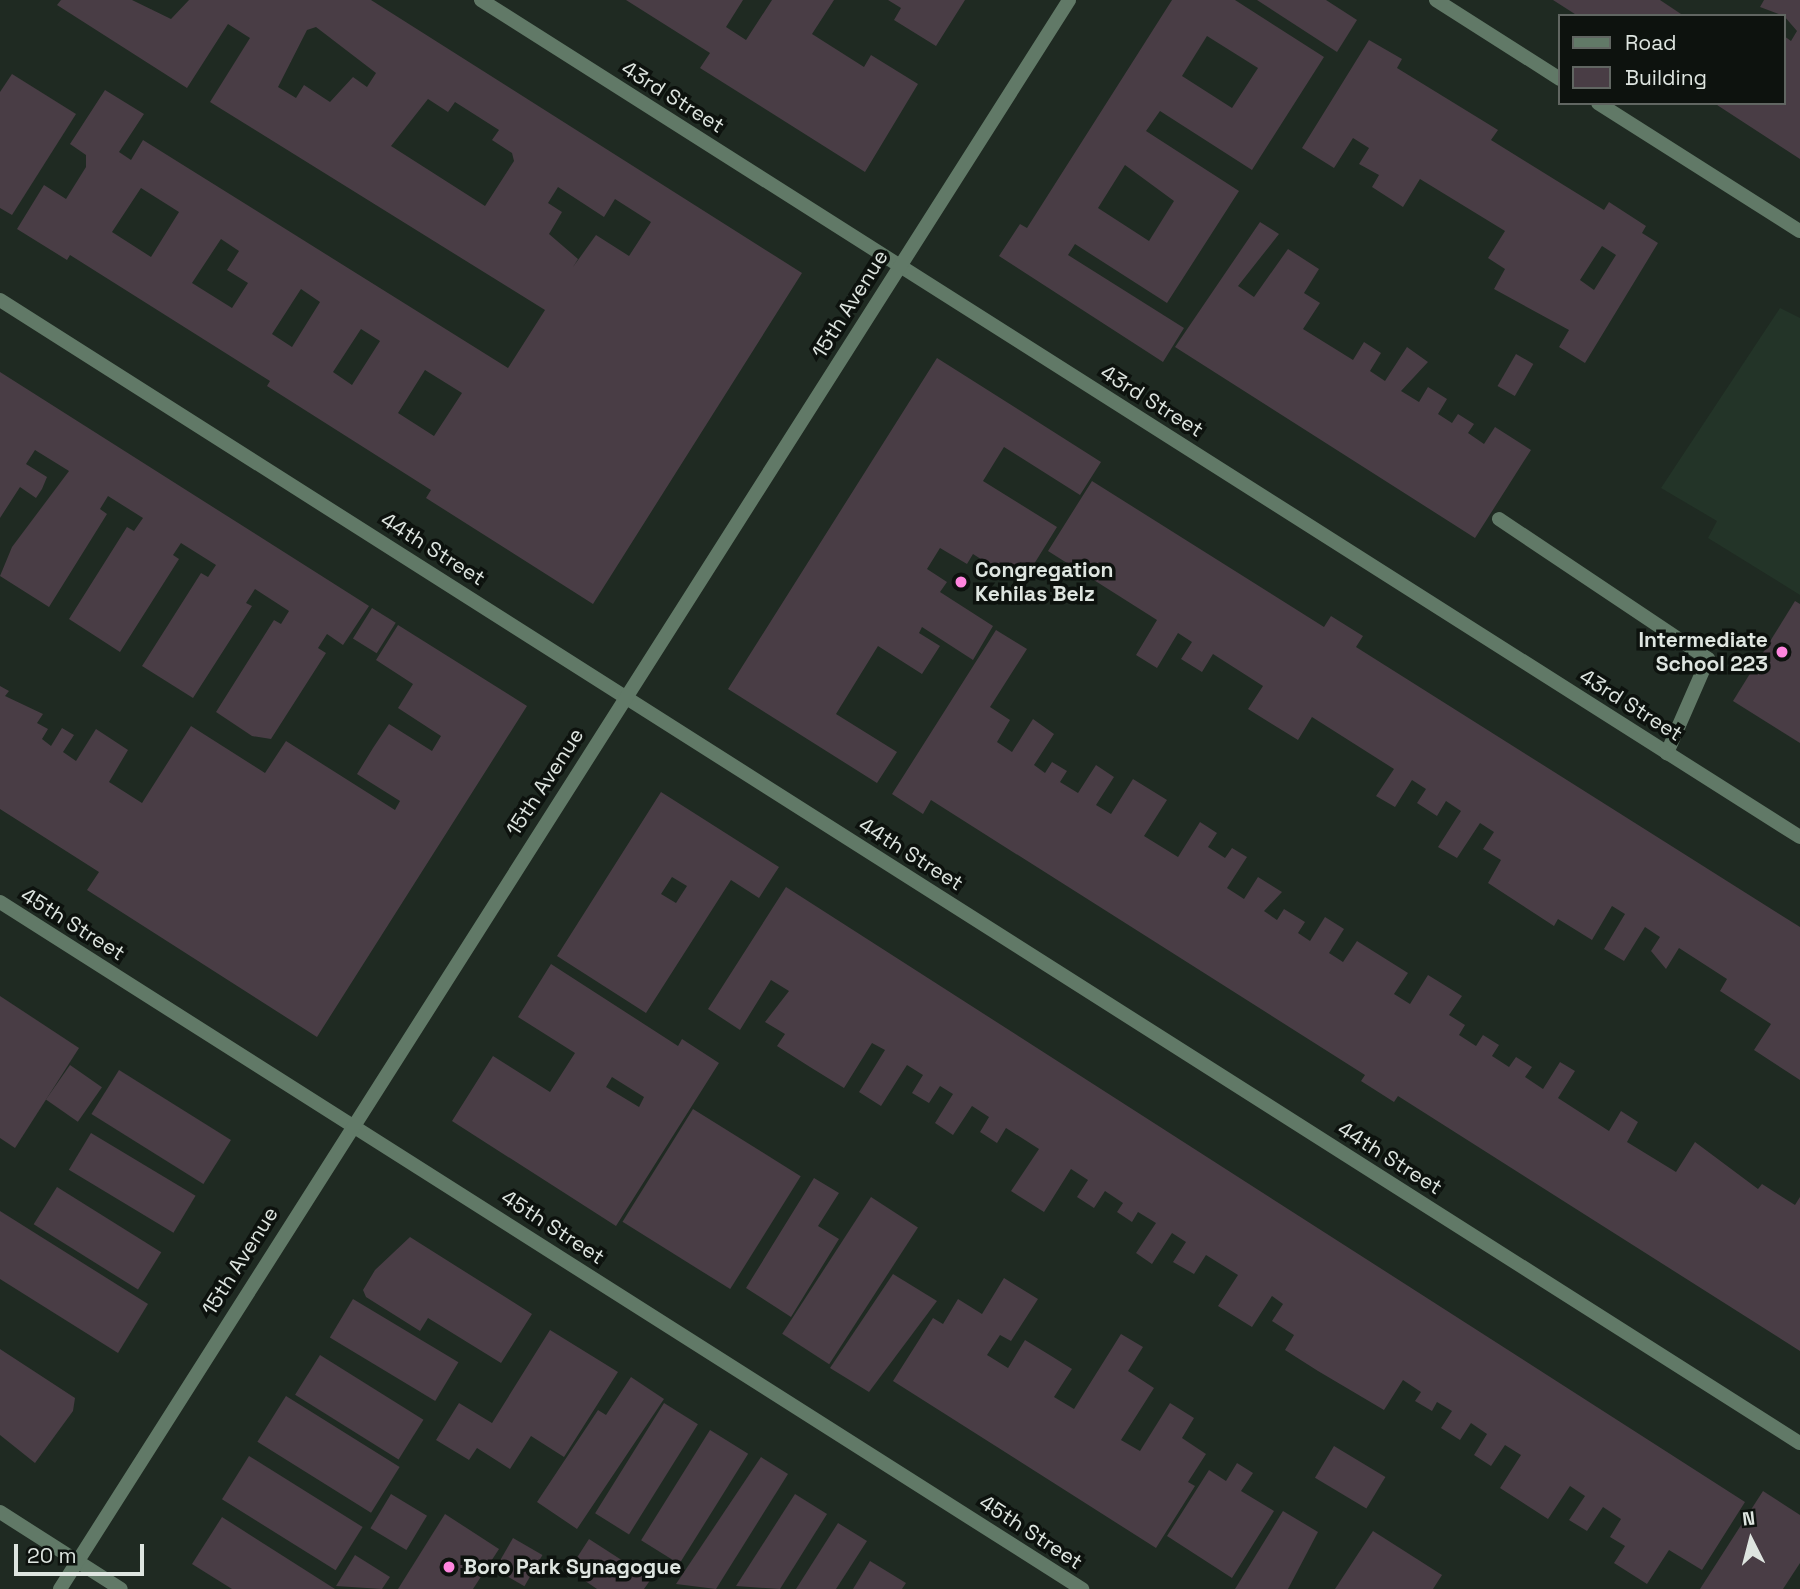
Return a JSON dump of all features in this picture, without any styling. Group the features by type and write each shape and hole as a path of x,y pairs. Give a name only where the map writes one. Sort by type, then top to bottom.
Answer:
{"street":[{"name":"43rd Street","path":"481,0 1800,837"},
{"name":"15th Avenue","path":"60,1589 351,1124 1069,0"},
{"path":"1436,0 1559,78"},
{"path":"1601,105 1800,232"},
{"name":"44th Street","path":"0,300 1800,1443"},
{"path":"1499,519 1708,659 1667,753"},
{"name":"45th Street","path":"0,902 1082,1589"},
{"path":"0,1512 121,1589"}],"shaded area":[{"path":"1780,308 1800,318 1800,595 1708,538 1717,521 1661,488"}],"building":[{"path":"61,0 132,0 171,19 189,0 371,0 802,273 593,604 426,498 431,490 267,386 270,381 70,255 67,260 17,229 44,185 66,199 86,167 86,155 70,144 105,90 144,114 119,152 131,160 143,140 508,368 545,310 210,102 250,38 228,24 187,88 57,5","holes":["316,27 376,73 367,87 353,77 330,102 304,85 296,98 278,87 307,30","428,99 448,112 455,102 499,130 492,140 512,153 514,161 485,206 391,146","558,187 604,217 615,199 651,222 629,256 596,235 573,267 578,259 549,234 562,212 548,203","141,188 179,212 151,257 112,232","221,239 239,251 227,270 248,283 232,308 192,283","301,289 320,302 292,347 272,334","361,329 380,341 352,385 333,372","425,370 462,393 434,436 398,413"]},
{"path":"626,0 743,0 726,27 746,40 772,0 834,0 812,34 864,67 871,55 918,84 865,172 700,68 710,53"},
{"path":"888,0 965,0 936,46 894,20 901,8"},
{"path":"1172,0 1235,0 1324,57 1252,170 1160,111 1146,131 1239,191 1167,303 1075,244 1068,255 1184,328 1163,362 999,256 1020,224 1027,228","holes":["1207,36 1258,68 1232,108 1182,76","1125,165 1174,201 1149,241 1098,208"]},
{"path":"1257,0 1326,0 1357,20 1337,52"},
{"path":"1553,0 1660,0 1681,14 1575,14"},
{"path":"1764,0 1800,0 1800,159 1717,105 1786,105 1786,37 1791,41 1797,31 1786,18 1786,14 1760,7"},
{"path":"1369,40 1402,59 1397,68 1498,130 1491,140 1604,210 1609,202 1646,226 1642,233 1658,243 1585,363 1559,347 1569,330 1494,289 1505,269 1488,258 1505,231 1420,179 1403,207 1372,187 1379,175 1359,164 1369,148 1353,138 1334,168 1302,148","holes":["1602,246 1616,255 1594,290 1580,280"]},
{"path":"12,74 76,114 12,215 0,208 0,92"},
{"path":"1260,222 1279,234 1238,286 1254,297 1288,249 1319,269 1304,293 1320,303 1303,329 1353,360 1364,342 1381,353 1370,371 1385,381 1407,347 1428,362 1401,391 1419,402 1428,387 1447,399 1438,414 1452,423 1458,414 1474,424 1468,433 1484,444 1495,427 1531,450 1475,538 1175,347"},
{"path":"1516,354 1533,364 1515,396 1498,386"},
{"path":"937,358 1101,462 1080,495 1004,447 983,481 1057,527 1021,585 973,554 967,564 940,548 927,569 947,582 940,592 993,626 973,660 922,627 919,633 940,646 922,674 878,646 836,714 897,752 877,783 728,689"},
{"path":"0,372 369,606 343,645 327,634 318,648 326,653 271,739 252,736 216,712 274,620 281,624 289,611 255,589 246,603 252,606 193,698 142,666 201,573 208,577 216,565 181,543 173,555 179,559 120,652 69,619 127,527 134,531 143,518 108,496 100,509 107,514 49,607 0,576 12,547 69,471 35,450 26,464 47,477 42,489 36,498 20,487 0,518"},
{"path":"1092,481 1324,627 1331,616 1363,636 1356,647 1800,927 1800,1080 1754,1050 1771,1024 1720,991 1727,979 1679,948 1666,969 1651,951 1660,937 1645,927 1624,961 1604,949 1625,914 1612,906 1592,940 1558,919 1554,926 1488,883 1501,860 1483,849 1494,832 1480,823 1457,858 1438,847 1461,811 1446,801 1437,816 1417,803 1426,789 1412,780 1395,807 1376,796 1394,769 1312,717 1298,740 1248,709 1263,686 1213,654 1202,672 1181,659 1192,642 1178,633 1157,668 1136,655 1157,620 1048,551"},
{"name":"Intermediate School 223","path":"1795,601 1800,604 1800,743 1733,701"},
{"path":"372,608 396,623 377,653 353,639"},
{"path":"398,625 527,706 317,1037 87,890 99,872 0,809 0,686 9,691 5,696 43,714 37,723 48,729 42,739 51,746 62,728 74,735 63,752 76,761 96,729 128,750 109,782 142,803 191,726 265,773 286,741 395,810 400,801 357,774 373,748 389,724 432,751 441,736 398,708 413,684 376,660"},
{"path":"996,630 1027,649 990,707 1010,720 997,742 1012,752 1033,719 1054,734 1034,765 1045,773 1052,762 1067,771 1060,782 1078,793 1096,765 1114,777 1096,805 1111,814 1133,779 1167,800 1144,836 1178,857 1200,822 1217,833 1208,847 1225,858 1232,848 1247,857 1227,888 1244,899 1258,877 1282,892 1264,911 1277,920 1284,909 1305,922 1298,933 1310,941 1325,917 1344,929 1329,953 1343,962 1357,941 1408,973 1394,994 1410,1004 1428,975 1462,996 1449,1015 1465,1025 1459,1035 1476,1046 1483,1035 1499,1045 1492,1056 1509,1067 1516,1057 1532,1067 1525,1077 1543,1089 1560,1062 1575,1071 1558,1098 1609,1131 1621,1111 1638,1122 1627,1142 1676,1172 1695,1142 1758,1189 1762,1184 1795,1205 1800,1197 1800,1351 1398,1096 1394,1102 1361,1081 1365,1075 931,800 923,814 892,794"},
{"path":"661,792 779,867 759,898 731,880 646,1013 557,956","holes":["672,877 687,886 676,903 661,894"]},
{"path":"786,887 1745,1502 1702,1570 1669,1550 1647,1584 1614,1563 1625,1546 1610,1537 1621,1519 1603,1507 1587,1531 1569,1520 1585,1496 1570,1486 1548,1519 1500,1488 1521,1455 1505,1445 1491,1466 1474,1455 1487,1434 1471,1423 1460,1440 1441,1428 1452,1411 1437,1402 1432,1411 1415,1401 1421,1392 1403,1380 1384,1410 1318,1371 1285,1350 1294,1335 1272,1321 1283,1304 1272,1296 1252,1327 1218,1306 1238,1275 1206,1255 1194,1274 1173,1262 1186,1242 1172,1233 1152,1264 1136,1253 1156,1223 1138,1212 1132,1222 1117,1212 1123,1203 1105,1191 1094,1208 1077,1197 1088,1180 1071,1169 1044,1212 1011,1191 1039,1149 1006,1128 997,1143 980,1132 989,1117 972,1106 953,1135 935,1123 953,1094 940,1086 929,1103 912,1093 923,1075 907,1065 881,1106 859,1092 885,1050 872,1043 844,1088 810,1067 777,1046 785,1034 765,1022 789,991 771,980 740,1030 708,1009"},
{"path":"551,964 678,1046 682,1039 719,1063 616,1226 452,1121 493,1056 550,1092 575,1053 518,1017","holes":["612,1077 644,1097 639,1107 606,1087"]},
{"path":"0,996 79,1048 15,1148 0,1138"},
{"path":"70,1065 102,1087 78,1122 46,1099"},
{"path":"119,1070 231,1140 203,1184 91,1114"},
{"path":"693,1109 801,1176 730,1289 623,1222"},
{"path":"91,1133 196,1196 173,1233 69,1170"},
{"path":"814,1178 839,1193 818,1226 839,1239 791,1317 746,1288"},
{"path":"57,1187 161,1252 138,1289 34,1224"},
{"path":"871,1197 918,1227 829,1364 782,1334"},
{"path":"0,1211 148,1304 118,1353 0,1279"},
{"path":"410,1237 532,1314 501,1363 428,1318 420,1331 366,1297 363,1290 375,1270"},
{"path":"893,1274 937,1301 869,1392 830,1368"},
{"path":"1004,1278 1038,1299 1011,1341 1000,1335 987,1355 1008,1368 1025,1340 1048,1354 1072,1369 1054,1397 1074,1409 1121,1334 1143,1347 1128,1371 1154,1388 1121,1440 1140,1451 1170,1403 1194,1418 1182,1438 1206,1454 1188,1482 1195,1486 1156,1548 893,1381 933,1318 943,1324 958,1299 982,1314"},
{"path":"353,1299 458,1362 435,1401 330,1338"},
{"path":"550,1330 618,1372 564,1457 531,1436 510,1469 477,1448 469,1460 436,1440 459,1403 492,1423"},
{"path":"0,1349 75,1398 73,1411 35,1463 0,1435"},
{"path":"320,1355 423,1420 399,1460 295,1395"},
{"path":"631,1377 664,1399 577,1529 537,1502 598,1410 606,1415"},
{"path":"286,1396 400,1467 371,1513 257,1442"},
{"path":"664,1403 698,1424 629,1534 595,1513"},
{"path":"710,1430 748,1454 679,1564 641,1540"},
{"path":"1334,1446 1385,1477 1366,1509 1315,1478"},
{"path":"249,1456 363,1527 336,1570 222,1499"},
{"path":"761,1457 788,1474 716,1589 676,1584"},
{"path":"1237,1463 1253,1473 1241,1491 1274,1511 1232,1578 1167,1536 1209,1470 1226,1481"},
{"path":"1763,1491 1800,1515 1800,1563 1783,1589 1700,1589"},
{"path":"391,1494 427,1516 406,1550 370,1528"},
{"path":"795,1494 827,1514 780,1589 736,1586"},
{"path":"1283,1511 1318,1532 1288,1589 1235,1589"},
{"name":"Boro Park Synagogue","path":"445,1514 499,1549 473,1589 398,1589"},
{"path":"222,1517 335,1589 232,1589 192,1564"},
{"path":"838,1523 867,1541 836,1589 796,1589"},
{"path":"1373,1531 1442,1575 1433,1589 1335,1589"},
{"path":"513,1538 542,1555 524,1586 495,1569"},
{"path":"589,1539 651,1579 644,1589 597,1589 569,1570"},
{"path":"355,1555 390,1577 382,1589 336,1586"},
{"path":"870,1561 906,1583 902,1589 853,1589"}],"place":[{"name":"Congregation Kehilas Belz","path":"961,582"},
{"name":"Intermediate School 223","path":"1782,652"},
{"name":"Boro Park Synagogue","path":"449,1567"}]}
